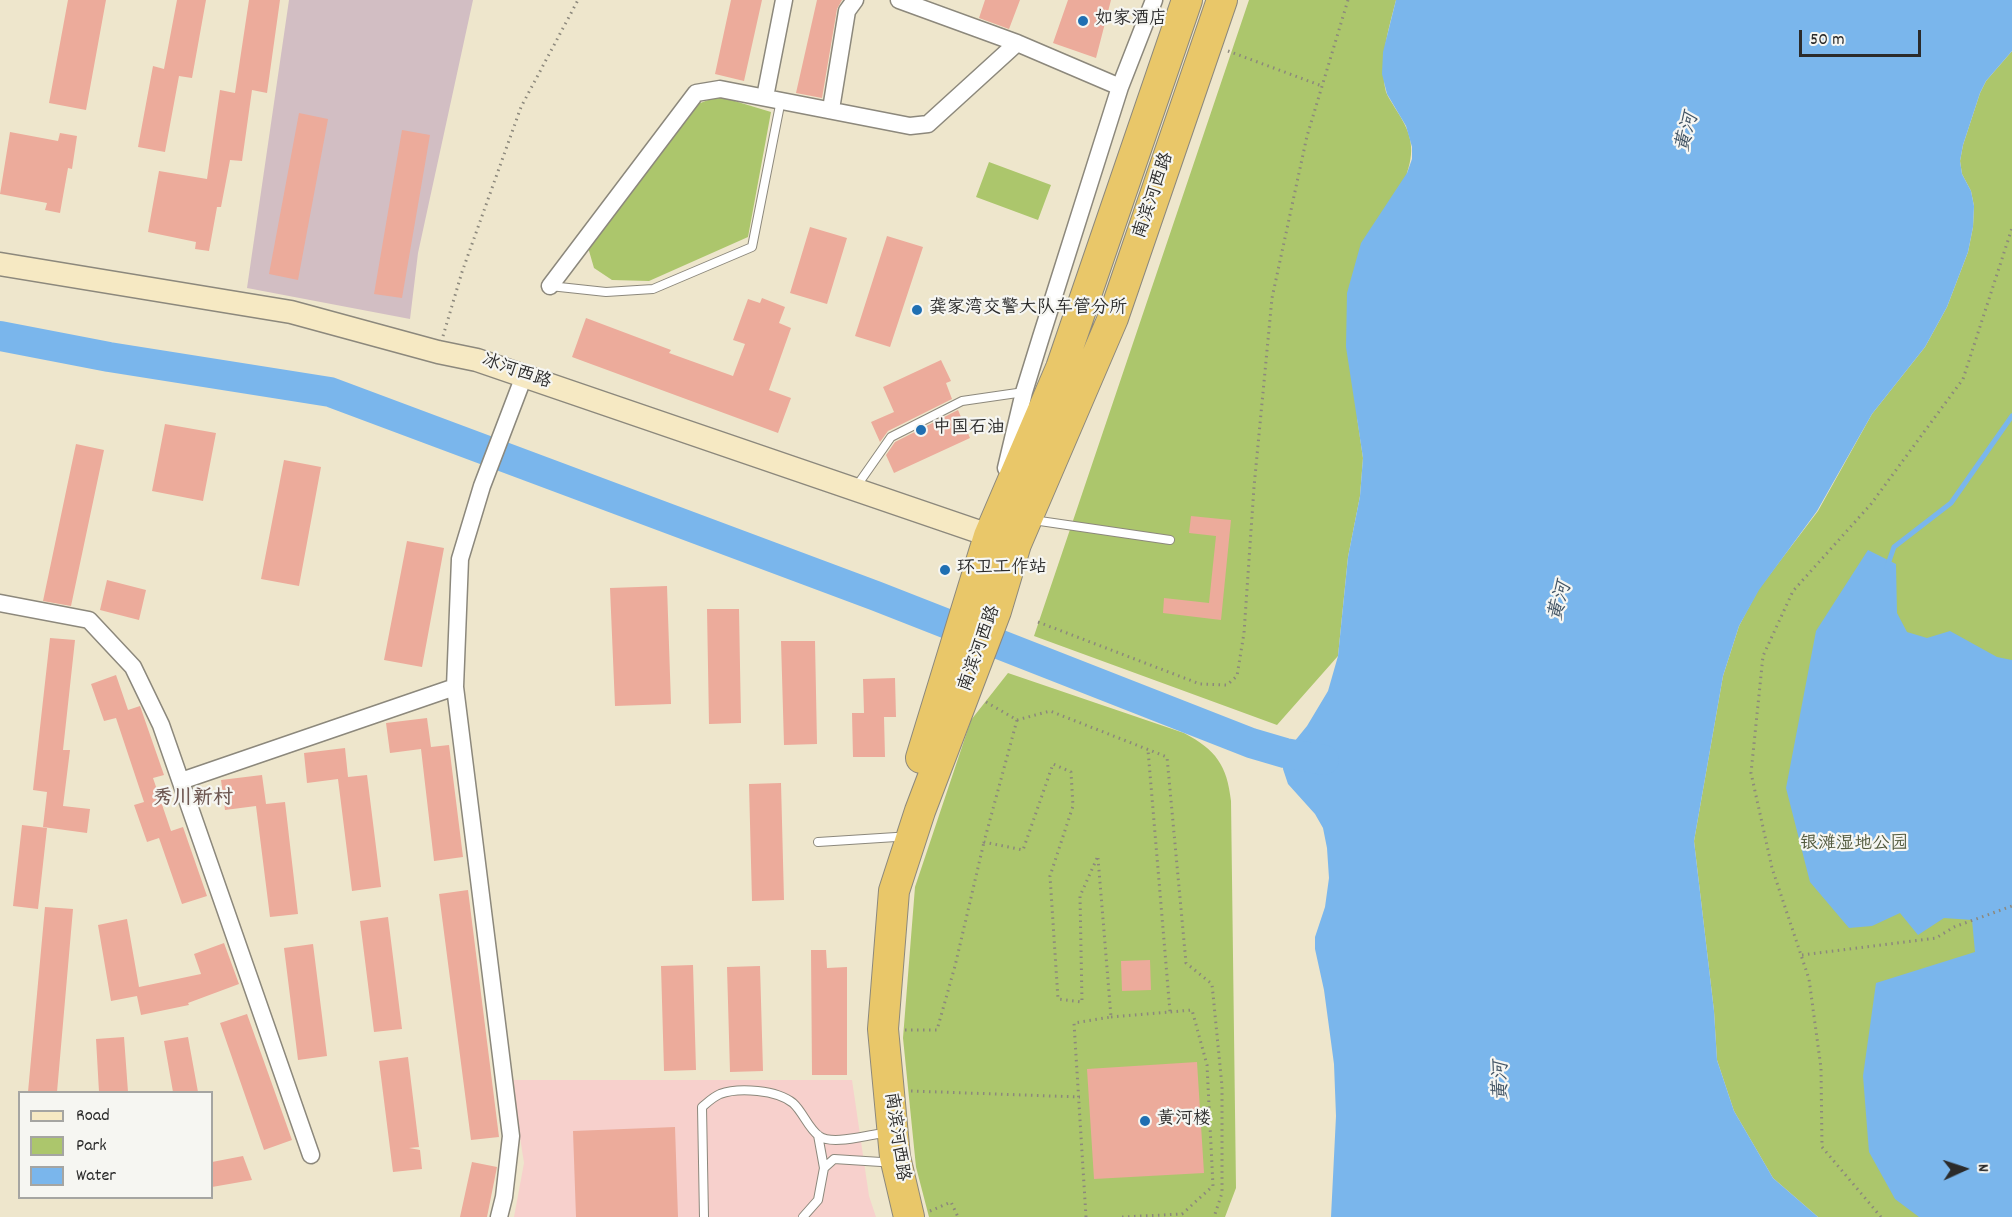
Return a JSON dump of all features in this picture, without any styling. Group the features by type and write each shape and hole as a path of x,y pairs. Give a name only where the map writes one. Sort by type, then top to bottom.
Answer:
{"highway":[{"name":"南滨河西路","path":"893,1217 879,1148 869,1030 883,888 897,837 967,655 982,607 1010,533 1061,368 1187,0"},
{"name":"南滨河西路","path":"1010,533 1113,318 1222,0"},
{"name":"南滨河西路","path":"917,1215 895,1157 883,1029 894,891 920,811 966,690 967,655"}],"main road":[{"name":"冰河西路","path":"0,264 291,312 438,352 477,360 854,489 1010,533"}],"street":[{"path":"773,99 784,0"},
{"path":"831,109 847,10 855,0"},
{"path":"899,0 1017,43 1120,87"},
{"name":"南滨河西路","path":"1010,533 1024,392 1120,87 1154,0"},
{"path":"550,286 696,93 720,89 910,126 928,124 1017,43"},
{"path":"498,1217 504,1197 511,1136 455,687 460,559 482,486 524,376"},
{"path":"0,603 89,620 134,667 161,725 311,1155"},
{"path":"181,781 455,687"}],"lane":[{"path":"550,286 606,292 653,289 752,246 773,99"},
{"path":"854,489 891,437 962,401 1024,392"},
{"path":"1010,533 1170,540"},
{"path":"818,842 897,837"},
{"path":"704,1217 702,1107 713,1097 723,1093 765,1091 791,1101 818,1136 824,1168 818,1200 802,1217"},
{"path":"818,1136 879,1148"},
{"path":"824,1168 834,1159 879,1148"}],"path":[{"path":"438,352 462,272 521,107 578,0"},
{"path":"1038,622 1200,684 1227,685 1237,676 1244,633 1254,487 1272,298 1307,136 1348,0"},
{"path":"1208,44 1322,86"},
{"path":"1881,1217 1822,1147 1821,1068 1809,979 1772,868 1751,773 1763,656 1793,591 1870,504 1963,379 2012,228"},
{"path":"966,690 1017,720 1050,711 1167,757 1186,963 1212,984 1222,1086 1222,1193 1214,1217"},
{"path":"883,1029 937,1030 1017,720"},
{"path":"1148,750 1170,1012"},
{"path":"984,842 1023,850 1053,764 1071,772 1073,806 1050,876 1058,999 1082,1002 1080,896 1098,856 1111,1017"},
{"path":"1802,955 1936,938 1954,927 2012,906"},
{"path":"1086,1217 1074,1023 1111,1017 1192,1010 1207,1065 1213,1186 1182,1214 1121,1217"},
{"path":"889,1090 1080,1097"},
{"path":"917,1215 951,1202 958,1217"}],"shaded area":[{"path":"289,0 473,0 418,253 410,319 247,288"},
{"path":"511,1080 852,1080 869,1196 876,1217 514,1217 524,1163"}],"green space":[{"path":"1249,0 1396,0 1385,46 1384,80 1386,92 1408,132 1411,147 1410,163 1357,417 1363,458 1360,496 1348,557 1338,656 1277,725 1034,636"},
{"name":"银滩湿地公园","path":"2012,51 2012,1217 1818,1217 1773,1178 1734,1111 1717,1060 1714,1011 1694,841 1723,676 1739,626 1758,590 1818,511 1872,414 1925,347 1947,307 1968,252 1973,227 1974,206 1971,191 1962,174 1960,161 1963,145 1986,81"},
{"path":"718,96 771,112 748,237 649,281 612,280 594,268 587,244 698,104"},
{"path":"989,162 1051,185 1038,220 976,197"},
{"path":"1008,673 1184,733 1212,752 1223,768 1231,801 1236,1188 1225,1217 929,1217 916,1167 903,1038 915,887 971,720"}],"water":[{"name":"黄河","path":"1396,0 2012,0 2012,51 1986,81 1980,93 1960,161 1962,174 1971,191 1974,206 1968,252 1947,307 1925,347 1872,414 1817,511 1759,590 1739,626 1723,676 1694,841 1714,1011 1717,1060 1734,1111 1773,1178 1818,1217 1331,1217 1336,1116 1334,1064 1324,990 1315,949 1315,937 1325,907 1329,878 1327,848 1323,828 1315,814 1288,784 1283,769 1285,753 1307,726 1328,691 1338,656 1348,557 1360,496 1363,458 1346,347 1347,293 1361,243 1407,173 1412,159 1412,147 1406,126 1387,94 1382,74 1383,52"},
{"path":"1868,550 1896,564 1897,613 1907,632 1927,638 1950,631 1997,657 2012,660 2012,1217 1919,1217 1895,1199 1869,1152 1863,1076 1876,983 1975,952 1972,920 1944,918 1918,935 1900,913 1872,926 1849,928 1810,882 1786,788 1816,631"}],"building":[{"path":"68,0 106,0 86,110 49,103"},
{"path":"177,0 206,0 192,78 179,76 165,152 138,147 153,66 164,69"},
{"path":"249,0 280,0 267,93 252,90 242,161 230,160 221,207 217,207 209,251 195,249 196,242 148,232 159,171 207,179 220,90 235,93"},
{"path":"731,0 762,0 744,81 715,74"},
{"path":"817,0 842,0 837,9 822,98 796,93"},
{"path":"985,0 1020,0 1009,29 979,18"},
{"name":"如家酒店","path":"1068,0 1111,0 1096,58 1053,43"},
{"path":"299,113 328,119 298,280 269,274"},
{"path":"402,130 430,135 402,298 374,294"},
{"path":"10,132 58,141 60,133 77,136 72,169 68,168 60,213 45,210 47,203 0,194"},
{"path":"810,227 847,238 827,304 790,293"},
{"path":"887,236 923,247 890,347 855,336"},
{"path":"762,298 785,307 779,323 791,328 769,390 791,398 778,433 572,357 586,318 671,350 669,353 733,376 745,344 733,340 748,299 760,303"},
{"path":"941,360 951,381 946,383 952,399 888,431 880,442 871,422 894,412 883,387"},
{"path":"958,410 970,438 894,473 886,455 895,442"},
{"path":"165,424 216,433 203,501 152,491"},
{"path":"76,444 104,450 71,606 43,601"},
{"path":"284,460 321,467 299,586 261,579"},
{"path":"1191,516 1231,520 1221,620 1163,613 1164,598 1209,603 1216,536 1189,533"},
{"path":"407,541 444,548 422,667 384,660"},
{"path":"107,580 146,590 139,620 100,610"},
{"path":"667,586 671,704 615,706 610,588"},
{"path":"707,609 739,609 741,723 709,724"},
{"path":"50,638 75,640 63,750 70,750 63,806 90,809 87,833 43,827 47,792 33,790"},
{"path":"781,641 815,641 817,744 784,745"},
{"path":"116,675 128,710 140,706 164,775 153,778 171,831 183,827 207,896 182,904 159,838 147,842 134,805 144,802 116,718 104,721 91,684"},
{"path":"895,678 896,717 884,717 885,757 853,757 852,713 864,713 863,679"},
{"path":"427,718 431,747 449,745 463,857 434,861 421,749 390,753 386,723"},
{"path":"345,748 348,777 367,775 381,887 352,891 338,779 307,783 304,753"},
{"path":"262,775 266,804 285,802 298,914 270,917 256,806 225,810 221,780"},
{"path":"781,783 784,900 752,901 749,784"},
{"path":"22,825 47,828 38,909 13,906"},
{"path":"468,890 499,1137 471,1140 439,894"},
{"path":"45,907 73,909 57,1091 28,1091"},
{"path":"388,917 402,1029 374,1032 360,921"},
{"path":"127,919 139,987 201,974 194,954 224,943 239,984 188,1003 189,1005 141,1015 137,996 111,1001 98,925"},
{"path":"313,944 327,1056 298,1060 284,948"},
{"path":"811,950 826,950 827,968 847,967 847,1075 812,1075"},
{"path":"1150,960 1151,990 1122,991 1121,961"},
{"path":"693,965 696,1070 664,1071 661,966"},
{"path":"760,966 763,1071 730,1072 727,967"},
{"path":"247,1014 292,1140 264,1150 220,1023"},
{"path":"124,1037 128,1091 99,1091 96,1039"},
{"path":"188,1037 198,1091 173,1091 164,1041"},
{"path":"408,1057 419,1147 409,1148 420,1150 422,1169 393,1172 379,1061"},
{"name":"黄河楼","path":"1197,1062 1204,1173 1094,1179 1087,1069"},
{"path":"675,1127 678,1217 576,1217 573,1131"},
{"path":"243,1156 252,1180 213,1187 213,1162"},
{"path":"472,1162 497,1167 487,1217 460,1217"}],"waterway":[{"path":"0,336 109,357 330,392 876,596 1251,743 1285,753 1324,760"},
{"path":"1887,567 1894,547 1951,503 2012,416"}],"place":[{"name":"如家酒店","path":"1083,21"},
{"name":"龚家湾交警大队车管分所","path":"917,310"},
{"name":"中国石油","path":"921,430"},
{"name":"环卫工作站","path":"945,570"},
{"name":"黄河楼","path":"1145,1121"}],"district":[{"name":"秀川新村","path":"193,800"}]}
